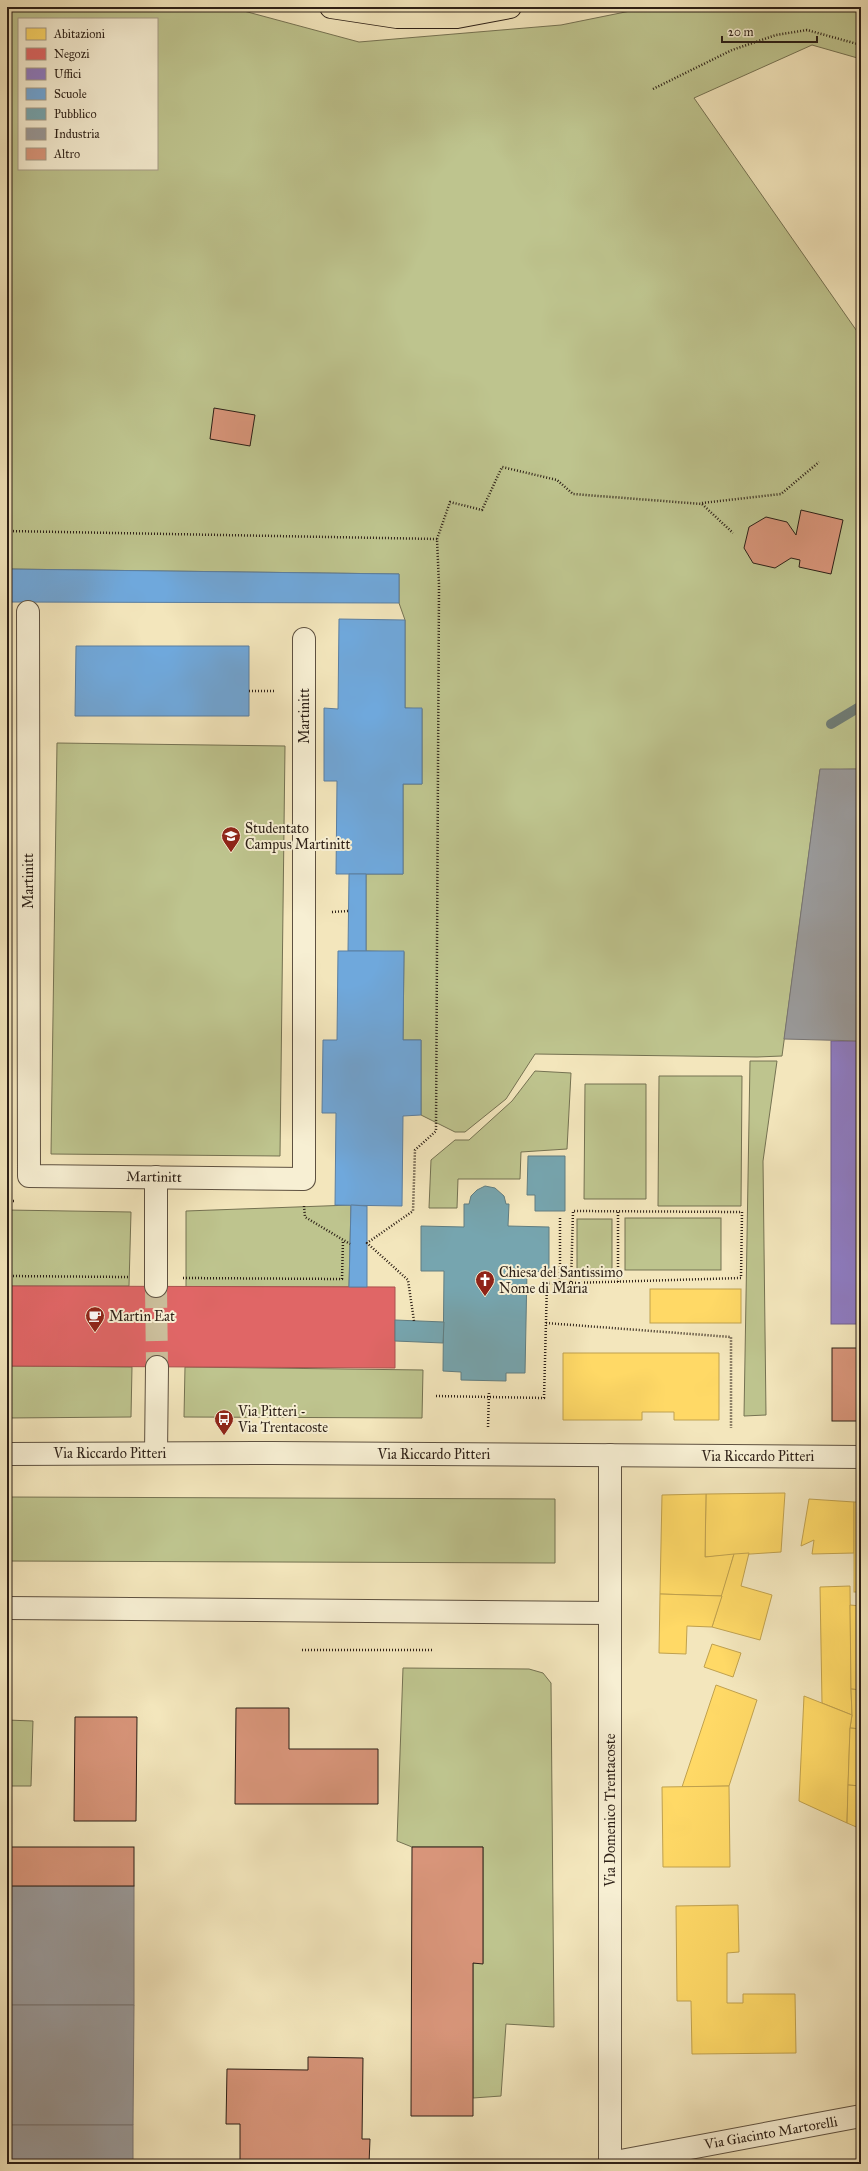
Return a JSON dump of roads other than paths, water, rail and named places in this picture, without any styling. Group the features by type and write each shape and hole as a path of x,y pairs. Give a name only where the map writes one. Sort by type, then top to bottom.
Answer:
{"highway":[{"path":"331,7 397,17 457,17 510,7"}],"street":[{"name":"Martinitt","path":"28,612 29,1176 304,1179 304,640"},
{"path":"156,1177 156,1282"},
{"path":"156,1367 156,1453"},
{"name":"Via Riccardo Pitteri","path":"7,1454 156,1453 861,1457"},
{"name":"Via Domenico Trentacoste","path":"610,1455 610,2163"},
{"path":"7,1608 610,1613"},
{"name":"Via Giacinto Martorelli","path":"610,2163 861,2116"}],"waterway":[{"path":"831,724 861,706"}],"tunnel":[{"path":"156,1286 157,1367"}],"place":[{"name":"Studentato Campus Martinitt","path":"231,853"},
{"name":"Chiesa del Santissimo Nome di Maria","path":"485,1297"},
{"name":"Martin Eat","path":"95,1333"},
{"name":"Via Pitteri - Via Trentacoste","path":"224,1436"}]}
